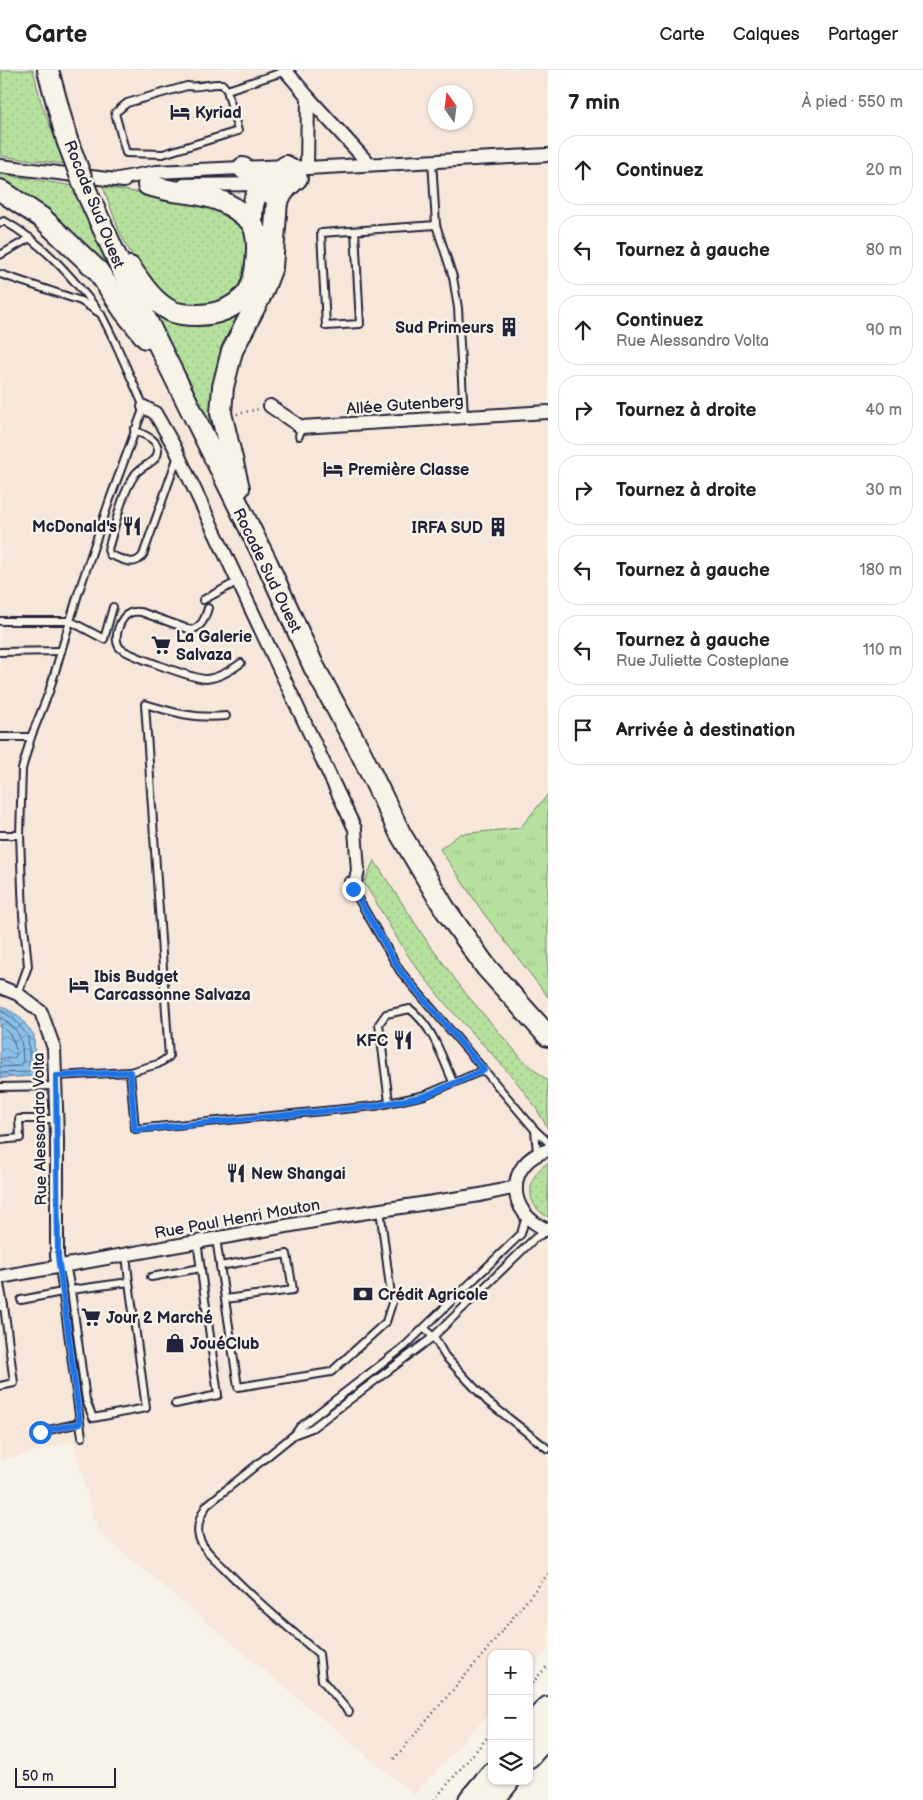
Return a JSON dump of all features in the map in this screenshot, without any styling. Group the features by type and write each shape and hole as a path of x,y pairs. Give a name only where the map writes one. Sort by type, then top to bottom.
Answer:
{"highway":[{"path":"533,1725 548,1708"},
{"path":"533,1751 548,1734"},
{"path":"470,1800 488,1779"},
{"path":"493,1800 505,1785"}],"main road":[{"name":"Rocade Sud Ouest","path":"48,70 67,140 88,193 130,287 267,563 314,667 360,749 400,833 445,909 486,967 548,1036"},
{"path":"243,168 264,184 277,201"},
{"path":"88,193 127,262 156,301 172,312 187,315 211,315 231,307 246,295 254,276 258,257 252,224 252,206 256,193 264,184 296,170"},
{"path":"267,563 234,474 221,413 223,386 232,351 262,293 272,266 277,201 296,170"},
{"path":"148,184 171,191 197,194 223,202 237,210 252,224"},
{"path":"0,190 42,218 98,271 124,311 170,368"}],"street":[{"path":"286,71 308,98 369,164"},
{"path":"296,170 308,98"},
{"path":"118,180 156,172 243,168 296,170 544,154"},
{"path":"0,166 148,184 264,184"},
{"name":"Allée Gutenberg","path":"270,406 300,432 359,428 464,416 548,412"},
{"path":"144,407 155,413 178,455 355,829 358,870 350,885"},
{"name":"Rue Alessandro Volta","path":"0,987 18,994 41,1012 54,1048 57,1119 58,1256 62,1265"},
{"path":"543,1152 524,1165 519,1175 516,1192 520,1207 526,1216 536,1225 548,1231"},
{"name":"Rue Paul Henri Mouton","path":"0,1277 380,1209 516,1192"}],"lane":[{"path":"227,90 286,71"},
{"path":"214,83 222,84 227,90 238,131 163,154 126,153 115,113 128,103 187,86 196,87 214,83"},
{"path":"432,160 436,225 453,277 458,308 464,416"},
{"path":"0,223 4,221 21,230 30,238 71,276 101,314 144,407 134,430 22,769 20,834 23,915 28,966 18,994"},
{"path":"355,231 360,324 326,326 321,233 436,225"},
{"path":"0,255 30,238"},
{"path":"0,274 81,301 101,314"},
{"path":"134,430 154,440 157,444 158,454 153,461 139,469 134,475 109,546 110,555 134,563 139,561 143,555 178,455"},
{"path":"203,600 231,585"},
{"path":"0,621 70,621 104,639 113,607"},
{"path":"208,608 204,620 197,628 191,630 141,612 128,613 123,619 116,639 120,648 146,660 204,679 231,671 241,663"},
{"path":"0,652 61,651"},
{"path":"0,1087 130,1072 158,1064 169,1057 145,704 185,716 210,718 226,716"},
{"path":"0,737 31,737"},
{"path":"0,835 20,834"},
{"path":"350,885 400,971 535,1130 548,1142"},
{"path":"389,1102 379,1024 386,1014 410,1009 420,1017 435,1040 453,1082"},
{"path":"130,1072 135,1130 375,1106 425,1096 453,1082 484,1070"},
{"path":"0,1140 20,1138 19,1119 57,1119"},
{"path":"535,1130 543,1152"},
{"path":"216,1238 238,1387 331,1372 386,1322 392,1303 380,1209"},
{"path":"349,1712 322,1680 319,1654 245,1590 208,1552 199,1538 200,1516 207,1505 295,1434 300,1427 405,1346 425,1328 521,1234 526,1216"},
{"path":"295,1434 312,1428 433,1336 535,1238 548,1231"},
{"path":"175,1404 218,1395 197,1241"},
{"path":"62,1265 72,1290 86,1400 93,1418 146,1408 126,1254"},
{"path":"220,1266 287,1254 293,1290 225,1298"},
{"path":"62,1265 62,1292 82,1437"},
{"path":"151,1277 201,1268"},
{"path":"72,1290 129,1282"},
{"path":"0,1284 14,1383 0,1386"},
{"path":"21,1300 62,1292"},
{"path":"425,1328 433,1336 445,1356 488,1402 548,1450"},
{"path":"40,1432 80,1423"}],"path":[{"path":"394,1759 486,1651 548,1574"},
{"path":"533,1682 548,1665"},
{"path":"434,1800 488,1737"}],"shaded area":[{"path":"0,70 548,70 548,1650 533,1666 533,1650 488,1650 488,1715 414,1795 97,1531 73,1441 0,1461"}],"green space":[{"path":"1,70 33,70 41,102 65,164 0,156"},
{"path":"0,174 74,186 123,297 0,183"},
{"path":"103,187 197,201 222,208 240,221 250,239 249,278 228,303 178,308 141,272 120,233"},
{"path":"266,195 272,212 270,235 229,347 226,458 193,388 142,292 161,313 236,312 257,219"},
{"path":"548,794 548,997 484,914 440,849 460,834 520,828"},
{"path":"374,860 428,943 467,995 522,1059 548,1081 548,1129 537,1110 512,1076 440,997 407,954 364,883"},
{"path":"548,1163 548,1217 535,1206 531,1190 535,1175"}],"water":[{"path":"0,1005 19,1016 34,1035 35,1076 0,1078"}],"place":[{"name":"Kyriad","path":"180,112"},
{"name":"Sud Primeurs","path":"509,327"},
{"name":"Première Classe","path":"333,469"},
{"name":"McDonald's","path":"132,526"},
{"name":"IRFA SUD","path":"498,527"},
{"name":"La Galerie Salvaza","path":"161,645"},
{"name":"Ibis Budget Carcassonne Salvaza","path":"79,985"},
{"name":"KFC","path":"403,1040"},
{"name":"New Shangai","path":"236,1173"},
{"name":"Crédit Agricole","path":"363,1294"},
{"name":"Jour 2 Marché","path":"91,1317"},
{"name":"JouéClub","path":"175,1343"}],"route":[{"path":"40,1432 80,1423 58,1256 56,1076 130,1072 135,1130 375,1106 425,1096 453,1082 484,1070 400,971 353,889"}]}
